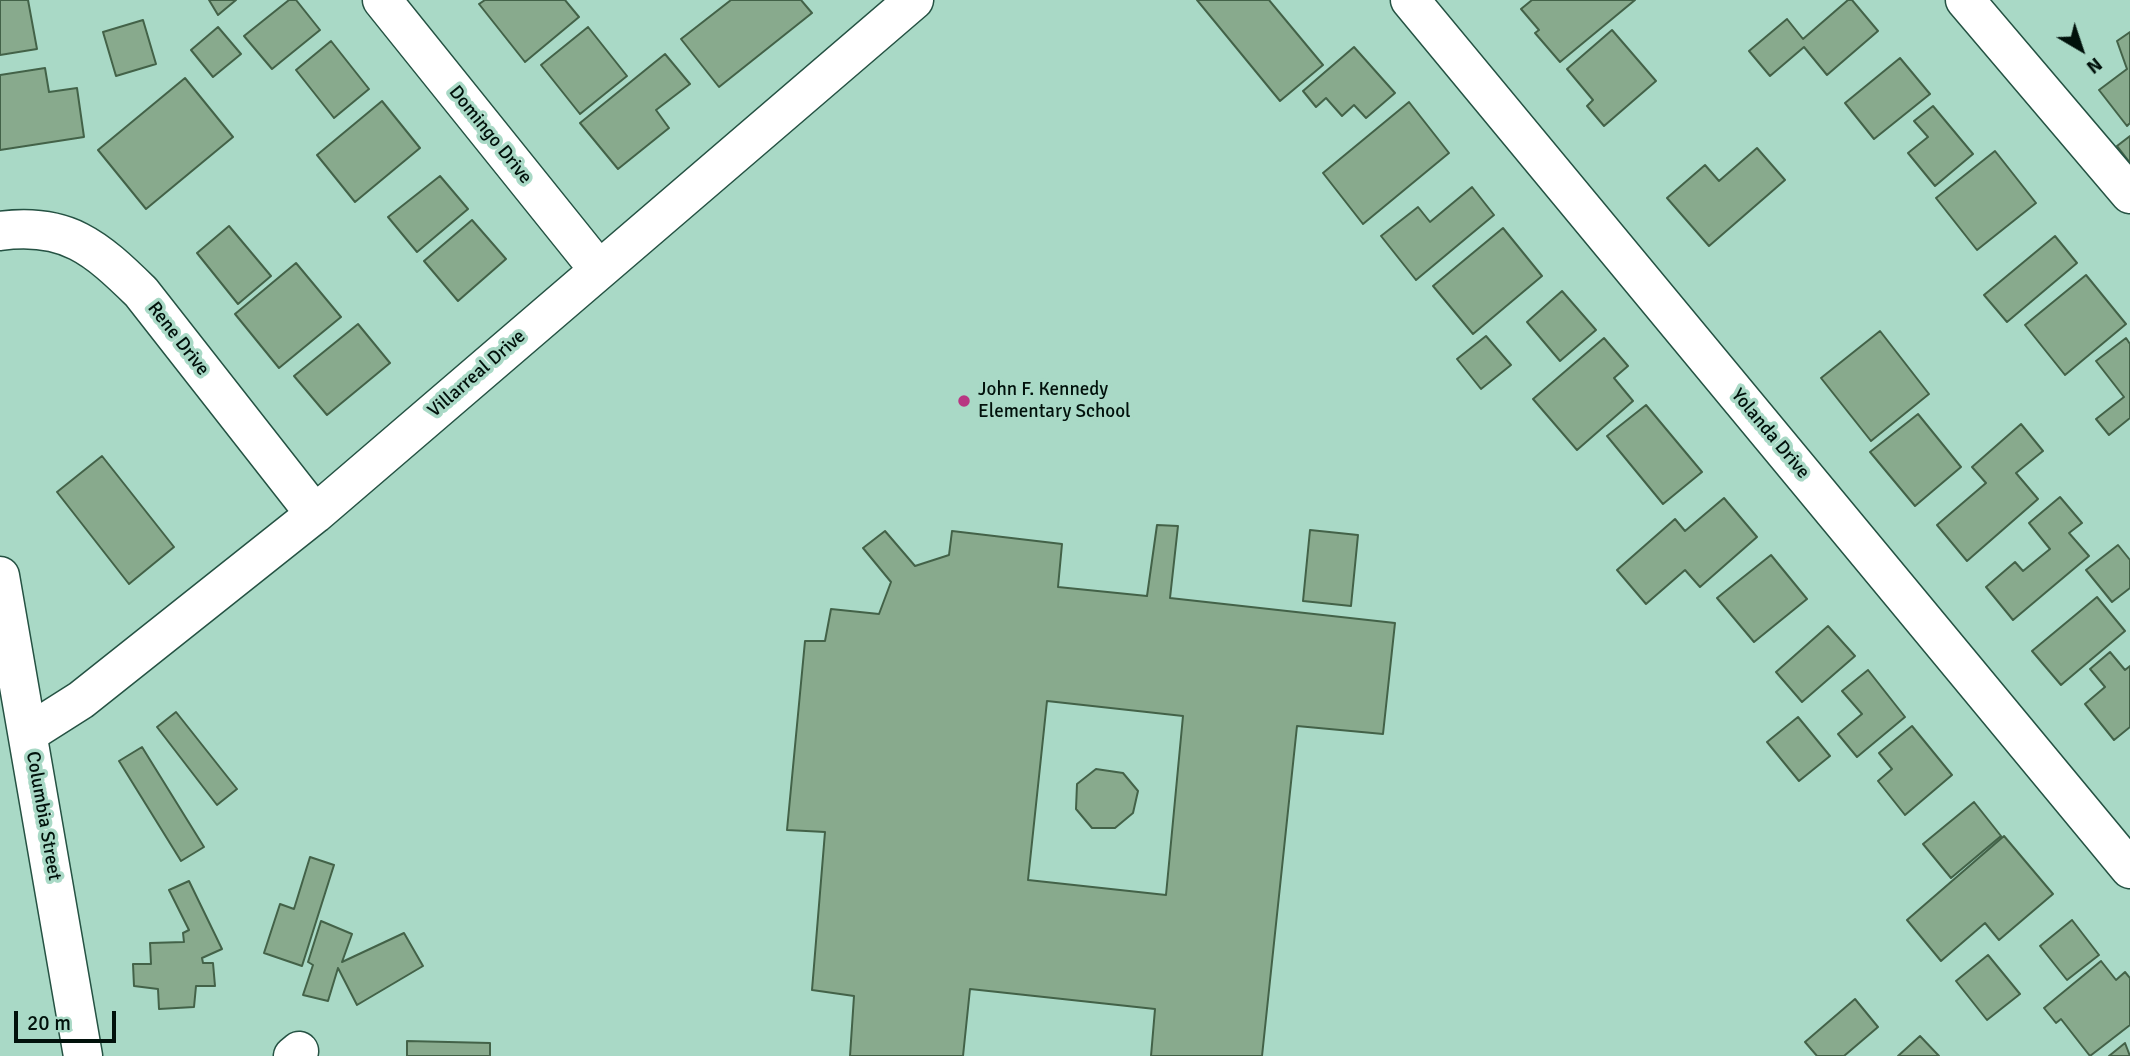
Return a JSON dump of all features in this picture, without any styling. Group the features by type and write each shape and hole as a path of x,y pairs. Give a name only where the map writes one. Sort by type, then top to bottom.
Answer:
{"street":[{"name":"Domingo Drive","path":"382,0 598,270"},
{"name":"Yolanda Drive","path":"1410,0 2130,869"},
{"path":"1965,0 2130,194"},
{"name":"Villarreal Drive","path":"29,733 81,700 315,514 900,5"},
{"name":"Rene Drive","path":"0,231 28,227 60,233 82,241 109,261 141,292 315,514"},
{"name":"Columbia Street","path":"0,576 83,1056"}],"building":[{"path":"0,0 28,0 37,49 0,55"},
{"path":"209,0 236,0 218,15"},
{"path":"289,0 296,0 320,30 272,69 244,36"},
{"path":"485,0 565,0 579,17 525,62 479,4"},
{"path":"731,0 801,0 812,13 719,87 681,39"},
{"path":"1197,0 1269,0 1323,65 1280,101"},
{"path":"1532,0 1635,0 1560,62 1535,33 1539,30 1521,9"},
{"path":"1848,0 1852,0 1878,31 1827,75 1804,47 1770,76 1749,51 1787,19 1803,39"},
{"path":"143,20 156,64 116,76 103,32"},
{"path":"218,27 241,54 213,77 191,50"},
{"path":"588,27 627,76 580,114 541,65"},
{"path":"1612,30 1656,81 1604,126 1587,106 1593,100 1567,69"},
{"path":"2130,32 2130,123 2127,126 2099,90 2127,69 2117,41"},
{"path":"331,41 369,89 334,118 296,70"},
{"path":"1354,47 1395,93 1366,118 1354,105 1342,116 1326,98 1316,107 1303,91"},
{"path":"665,54 690,84 656,110 669,128 618,169 580,123"},
{"path":"1900,58 1930,94 1874,139 1845,103"},
{"path":"45,68 49,92 77,88 84,137 0,150 0,75"},
{"path":"185,78 233,137 146,209 98,150"},
{"path":"382,101 420,148 355,202 317,155"},
{"path":"1409,102 1449,153 1363,224 1323,173"},
{"path":"1933,106 1973,154 1935,186 1908,153 1928,137 1914,121"},
{"path":"2130,136 2130,163 2117,146"},
{"path":"1757,148 1785,180 1709,246 1667,198 1705,165 1719,181"},
{"path":"1995,151 2036,203 1977,250 1936,198"},
{"path":"440,176 468,209 417,252 388,217"},
{"path":"1472,187 1494,215 1416,280 1381,236 1418,207 1430,222"},
{"path":"472,220 506,259 458,301 424,261"},
{"path":"229,226 271,276 238,304 197,253"},
{"path":"1503,228 1542,276 1473,334 1433,286"},
{"path":"2055,236 2077,263 2007,322 1984,295"},
{"path":"296,263 341,317 279,368 235,314"},
{"path":"2086,275 2126,324 2065,375 2025,325"},
{"path":"1562,291 1596,330 1560,361 1527,322"},
{"path":"358,324 390,363 327,415 294,376"},
{"path":"1880,331 1929,394 1871,441 1821,378"},
{"path":"1486,336 1511,365 1481,389 1457,359"},
{"path":"1604,338 1628,366 1614,378 1633,401 1577,450 1533,399"},
{"path":"2126,338 2130,344 2130,418 2109,435 2096,419 2124,397 2096,361"},
{"path":"1646,405 1702,472 1663,504 1607,436"},
{"path":"1918,414 1961,467 1915,506 1870,452"},
{"path":"2021,424 2043,451 2016,473 2038,499 1967,561 1937,525 1986,483 1972,467"},
{"path":"102,456 174,547 129,584 57,492"},
{"path":"2060,497 2082,523 2069,533 2089,556 2013,620 1986,587 2015,562 2023,571 2050,549 2029,523"},
{"path":"1724,498 1757,537 1700,587 1685,570 1646,604 1617,570 1675,519 1685,531"},
{"path":"1157,525 1178,526 1170,598 1395,623 1383,734 1297,726 1262,1056 1151,1056 1155,1009 970,989 963,1056 850,1056 854,996 812,990 825,832 787,830 805,641 825,641 831,609 879,614 891,582 863,548 885,531 915,566 949,555 952,531 1062,544 1058,587 1147,596","holes":["1047,701 1183,716 1166,895 1028,880"]},
{"path":"1310,530 1358,535 1351,606 1303,601"},
{"path":"2118,545 2130,560 2130,588 2112,602 2086,570"},
{"path":"1771,555 1807,599 1754,642 1717,598"},
{"path":"2097,597 2125,631 2061,685 2032,651"},
{"path":"1828,626 1855,656 1802,702 1776,672"},
{"path":"2110,652 2125,670 2130,666 2130,727 2114,740 2085,704 2105,687 2090,669"},
{"path":"1868,670 1905,717 1857,757 1838,734 1862,714 1842,691"},
{"path":"176,712 237,789 217,805 157,727"},
{"path":"1798,717 1830,756 1799,781 1767,742"},
{"path":"1912,726 1952,775 1905,815 1878,781 1892,769 1879,753"},
{"path":"142,747 204,847 181,861 119,761"},
{"path":"1096,769 1123,773 1138,791 1133,813 1115,828 1092,828 1076,809 1077,784"},
{"path":"1974,802 2001,836 1951,878 1923,844"},
{"path":"2004,836 2053,894 1999,940 1985,923 1941,961 1907,920"},
{"path":"310,857 334,865 302,966 264,953 280,904 294,909"},
{"path":"189,881 222,949 202,958 203,963 213,963 215,986 196,986 194,1007 159,1009 158,989 134,986 133,964 151,964 150,943 184,942 183,933 189,930 169,890"},
{"path":"2072,920 2099,955 2067,980 2040,946"},
{"path":"321,921 352,934 342,962 404,933 423,966 357,1005 338,968 328,1001 303,995 313,965 308,962"},
{"path":"1988,955 2020,994 1987,1020 1956,981"},
{"path":"2101,961 2116,980 2125,972 2130,978 2130,1025 2090,1056 2061,1019 2056,1023 2044,1008"},
{"path":"1855,999 1878,1027 1844,1056 1817,1056 1805,1042"},
{"path":"1920,1036 1939,1056 1898,1056"},
{"path":"407,1041 490,1043 490,1056 407,1056"},
{"path":"2125,1043 2130,1056 2109,1056"}],"place":[{"name":"John F. Kennedy Elementary School","path":"964,401"}]}
